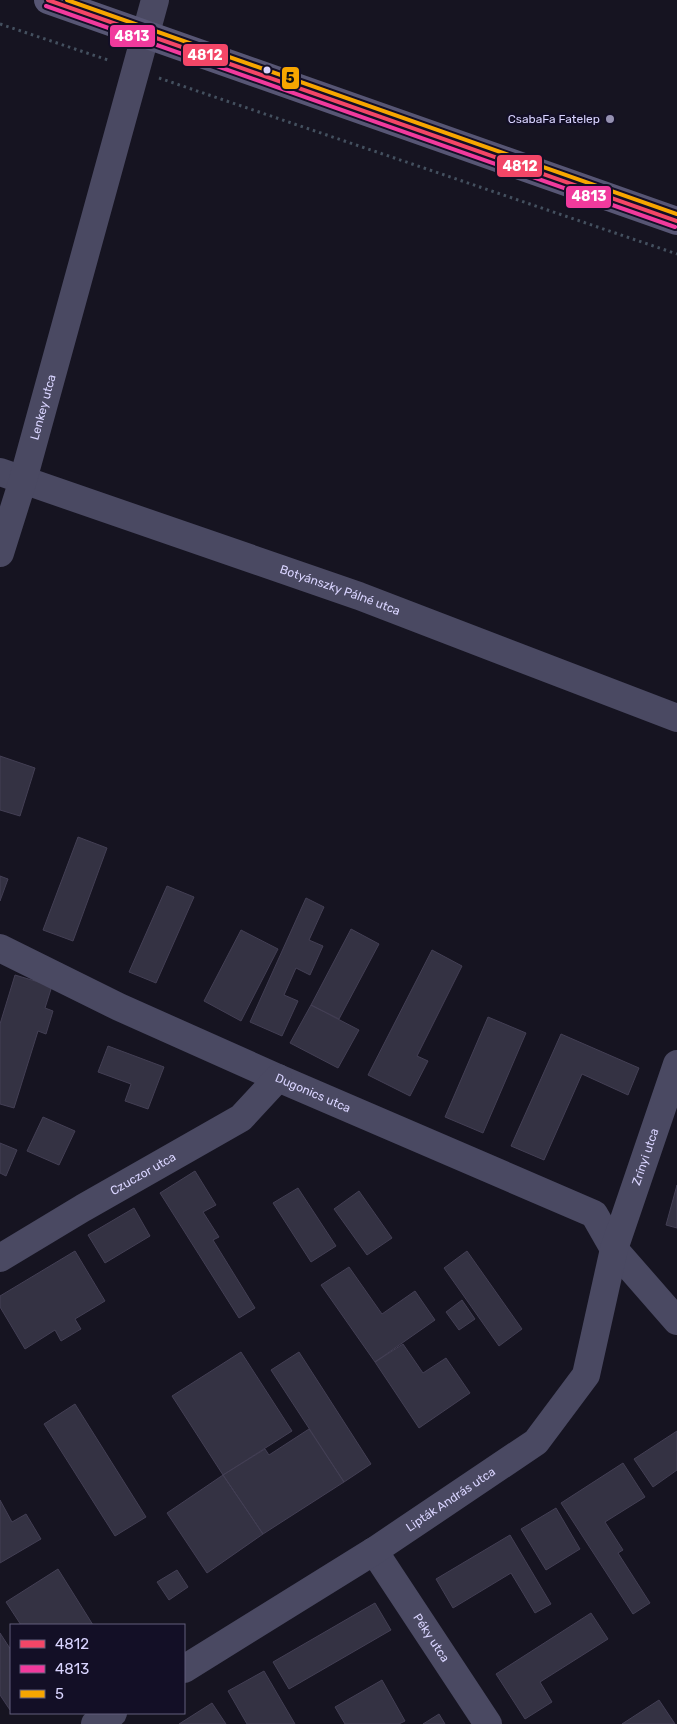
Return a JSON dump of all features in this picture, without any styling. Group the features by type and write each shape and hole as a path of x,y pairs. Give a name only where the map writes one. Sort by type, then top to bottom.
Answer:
{"street":[{"path":"48,0 677,221"},
{"name":"Lenkey utca","path":"0,553 12,476 155,0"},
{"name":"Botyánszky Pálné utca","path":"12,476 359,596 677,718"},
{"name":"Dugonics utca","path":"0,948 119,1007 278,1078 594,1214 614,1249 677,1320"},
{"name":"Zrínyi utca","path":"614,1249 677,1064"},
{"name":"Czuczor utca","path":"0,1258 83,1208 241,1118 278,1078"},
{"name":"Lipták András utca","path":"185,1668 374,1551 536,1442 586,1375 614,1249"},
{"name":"Péky utca","path":"374,1551 488,1724"},
{"path":"95,1724 111,1714"}],"path":[{"path":"0,24 677,254"}],"building":[{"path":"0,756 35,768 20,816 0,810"},
{"path":"78,837 107,848 73,941 43,930"},
{"path":"0,876 8,879 0,901"},
{"path":"167,886 194,897 156,983 129,972"},
{"path":"306,898 324,907 309,940 323,946 310,975 296,968 284,995 298,1001 282,1036 250,1022"},
{"path":"351,929 379,944 339,1019 311,1005"},
{"path":"241,930 278,949 241,1021 204,1001"},
{"path":"432,950 462,966 417,1056 428,1061 410,1096 368,1075"},
{"path":"15,975 52,986 45,1008 53,1011 46,1034 38,1031 14,1108 0,1104 0,1024"},
{"path":"311,1005 359,1030 338,1068 290,1043"},
{"path":"488,1017 526,1033 483,1133 445,1117"},
{"path":"561,1034 639,1068 628,1095 582,1074 544,1160 511,1146"},
{"path":"108,1046 164,1067 148,1109 125,1101 131,1084 98,1072"},
{"path":"43,1117 75,1131 59,1165 27,1151"},
{"path":"0,1143 17,1150 6,1176 0,1173"},
{"path":"195,1171 216,1205 203,1212 219,1237 213,1240 255,1308 239,1318 160,1193"},
{"path":"677,1185 677,1228 666,1225"},
{"path":"298,1188 336,1246 311,1262 273,1203"},
{"path":"359,1191 392,1238 367,1255 334,1209"},
{"path":"134,1208 150,1236 105,1263 88,1235"},
{"path":"75,1251 105,1301 75,1319 81,1329 61,1341 55,1330 25,1349 0,1307 0,1296"},
{"path":"467,1251 522,1329 499,1346 444,1268"},
{"path":"349,1267 382,1314 415,1291 435,1320 375,1362 321,1285"},
{"path":"462,1300 475,1319 459,1330 446,1312"},
{"path":"403,1344 423,1373 446,1358 470,1393 419,1428 375,1362"},
{"path":"241,1352 292,1431 223,1475 172,1396"},
{"path":"299,1352 371,1464 344,1482 271,1370"},
{"path":"75,1404 146,1517 115,1536 44,1424"},
{"path":"309,1429 344,1482 263,1534 223,1475 265,1449 269,1455"},
{"path":"677,1431 677,1470 653,1487 634,1459"},
{"path":"623,1463 645,1497 605,1522 623,1550 618,1553 650,1603 633,1614 561,1503"},
{"path":"223,1475 263,1534 207,1573 167,1513"},
{"path":"0,1500 12,1522 26,1514 41,1539 0,1563"},
{"path":"556,1508 580,1549 546,1570 521,1529"},
{"path":"510,1535 551,1604 535,1613 511,1573 453,1608 436,1579"},
{"path":"58,1569 92,1624 20,1624 6,1602"},
{"path":"177,1570 188,1587 169,1600 157,1582"},
{"path":"375,1603 391,1630 289,1689 273,1662"},
{"path":"591,1613 608,1639 540,1682 552,1702 525,1719 496,1674"},
{"path":"0,1633 10,1648 10,1710 0,1695"},
{"path":"264,1671 295,1724 247,1724 228,1691"},
{"path":"382,1680 405,1721 399,1724 345,1724 335,1707"},
{"path":"659,1700 675,1724 622,1724"},
{"path":"212,1703 226,1724 179,1724"},
{"path":"439,1714 445,1724 423,1724"}],"transit line":[{"name":"4812","path":"48,0 677,221"},
{"name":"5","path":"67,0 677,214"},
{"name":"4813","path":"46,6 675,227"}],"place":[{"name":"CsabaFa Fatelep","path":"610,119"}]}
